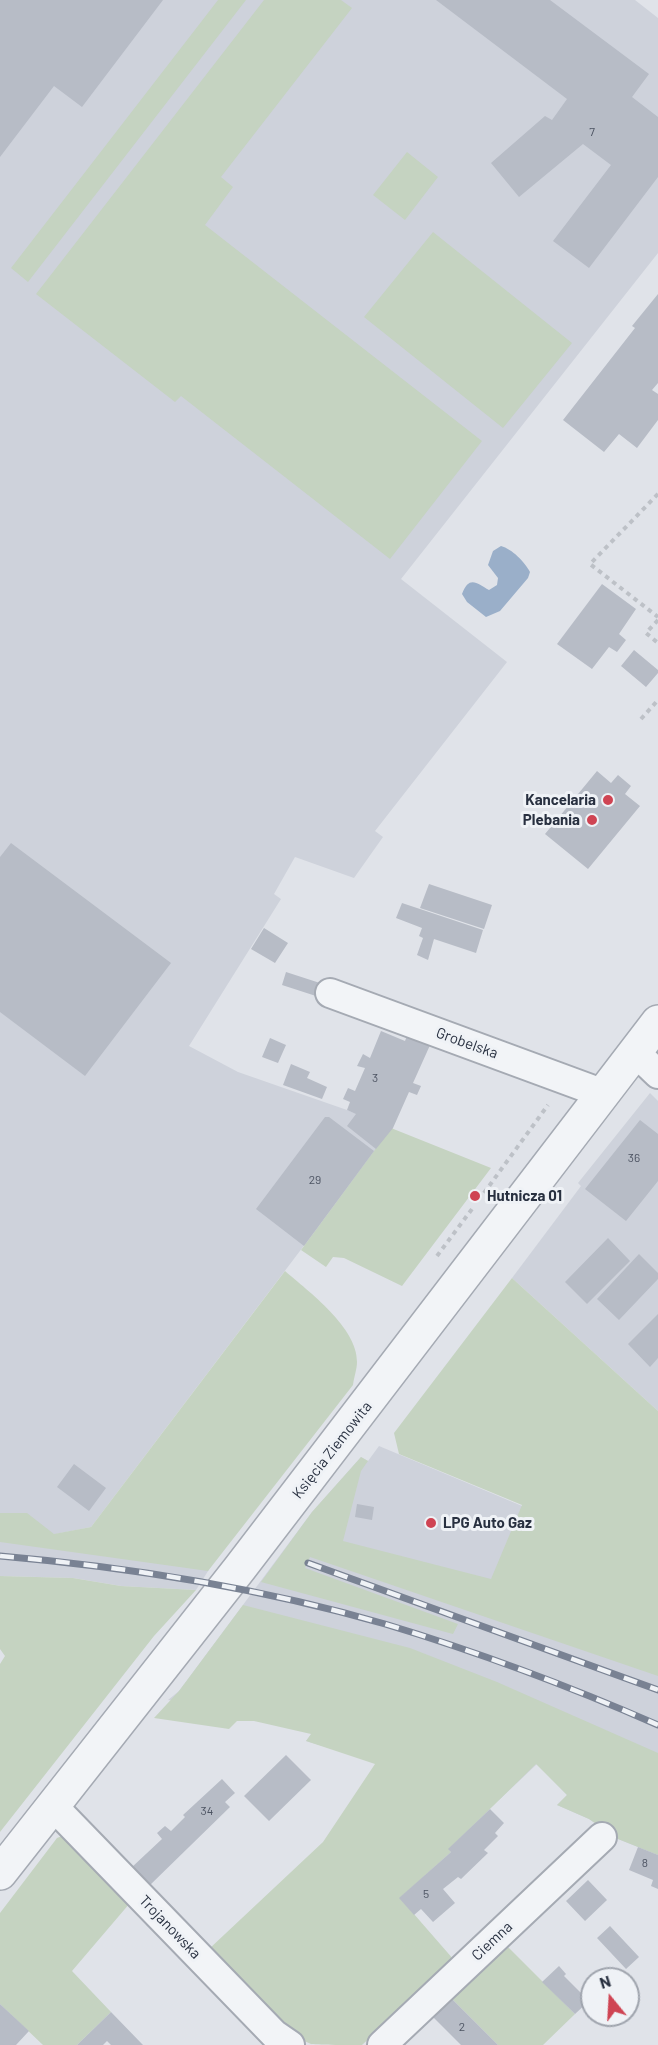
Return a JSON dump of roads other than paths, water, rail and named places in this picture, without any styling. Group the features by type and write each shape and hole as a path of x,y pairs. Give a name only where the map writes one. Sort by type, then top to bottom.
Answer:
{"street":[{"name":"Grobelska","path":"330,993 604,1094"},
{"name":"Księcia Ziemowita","path":"0,1873 276,1522 604,1094 647,1063 658,1022"},
{"name":"Trojanowska","path":"53,1806 274,2034 290,2045"},
{"name":"Ciemna","path":"382,2045 602,1837"}],"water":[{"path":"501,546 518,556 530,572 528,578 500,611 486,617 467,602 462,594 467,584 470,583 477,583 489,590 497,585 498,578 488,565 493,551"}],"railway":[{"path":"0,1556 146,1573 243,1590 338,1611 489,1658 557,1683 658,1725"},
{"path":"308,1563 658,1690"}],"place":[{"name":"Kancelaria","path":"608,800"},
{"name":"Plebania","path":"592,820"},
{"name":"Hutnicza 01","path":"475,1196"},
{"name":"LPG Auto Gaz","path":"431,1523"}]}
